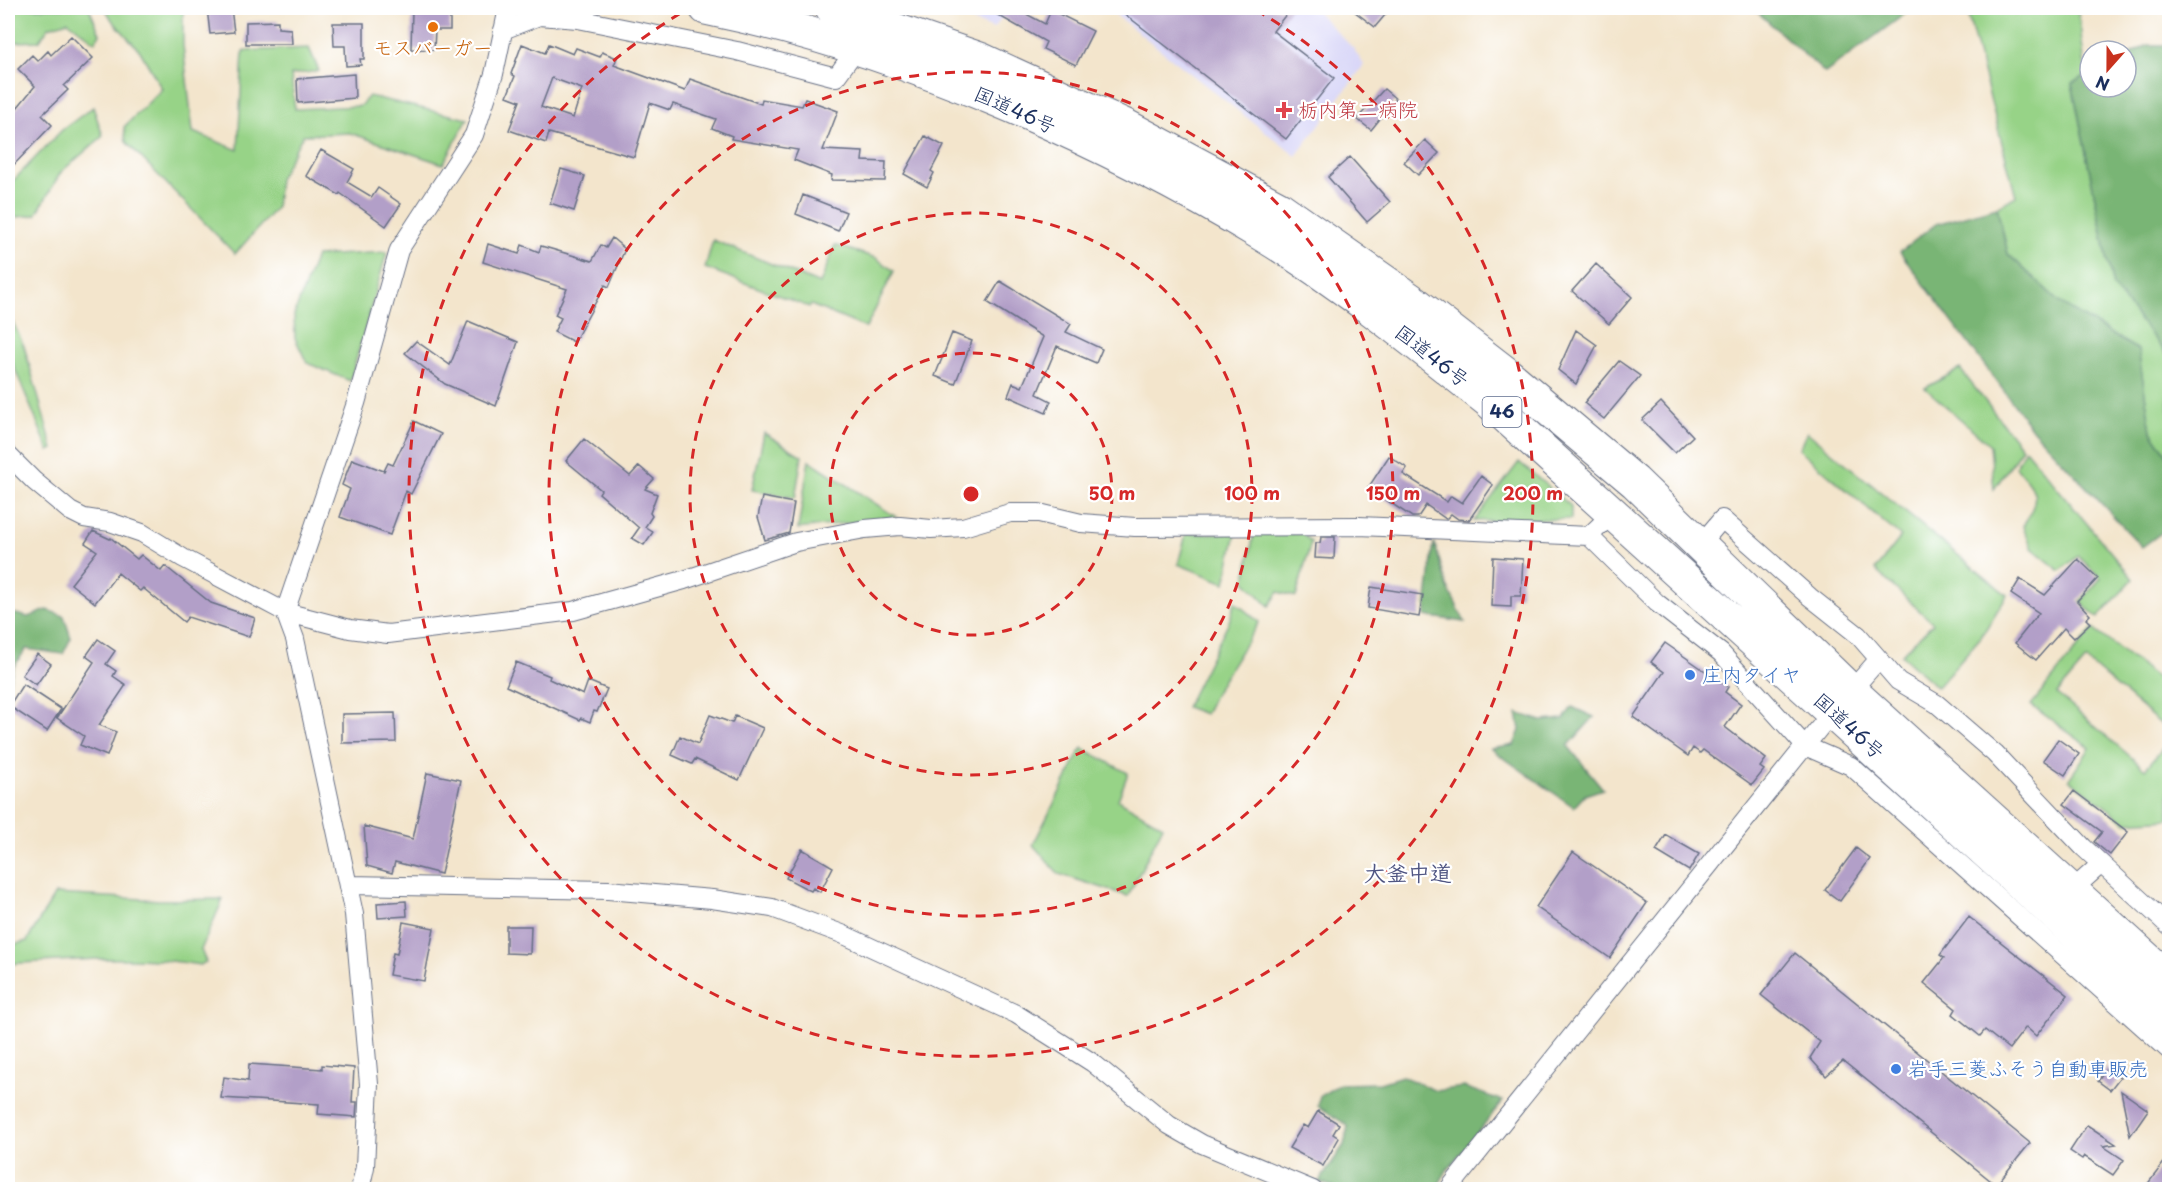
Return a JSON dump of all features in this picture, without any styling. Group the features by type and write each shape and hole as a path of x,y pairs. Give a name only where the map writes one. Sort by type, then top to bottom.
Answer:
{"highway":[{"name":"国道46号","path":"706,8 741,15 857,48 967,88 1113,153 1264,236 1395,326 1482,395 1614,512 2071,891 2169,980"},
{"name":"国道46号","path":"832,8 980,59 1126,126 1281,209 1414,302 1507,374 1635,482 1700,545 1842,701 2169,1019"}],"street":[{"path":"360,1190 365,1167 369,1084 350,885 295,639 285,612 356,403 399,250 474,135 494,74 508,8"},
{"path":"503,30 539,16 578,19 737,51 836,77 857,48"},
{"path":"8,455 70,511 84,518 110,522 142,533 183,558 285,612 350,629 388,634 573,611 684,580 796,542 865,529 900,526 931,529 963,527 1010,513 1039,513 1081,523 1135,527 1359,526 1589,536 1657,603 1721,653 1805,746 1851,766 2169,1051"},
{"path":"1589,536 1614,512"},
{"path":"1700,545 1722,519 1810,597 1858,634 1898,681 1936,704 1995,754 2102,864 2169,927"},
{"path":"1448,1190 1805,746 1878,660"},
{"path":"2071,891 2102,864"},
{"path":"350,885 608,890 712,899 772,908 842,934 1016,1014 1093,1063 1169,1125 1202,1144 1313,1190"}],"shaded area":[{"path":"938,8 1008,8 994,29"},
{"name":"栃内第二病院","path":"1107,8 1313,8 1353,48 1364,65 1296,156"}],"green space":[{"path":"8,8 89,8 100,34 95,42 68,21 49,27 39,41 15,42 8,49"},
{"path":"105,8 183,8 183,45 193,132 238,150 243,51 309,48 319,71 291,75 295,109 360,106 369,96 468,119 443,164 350,133 303,135 279,179 276,208 235,254 126,142 124,127 162,89 140,51 112,20"},
{"path":"1753,8 1913,8 1825,73"},
{"path":"1966,8 2078,8 2082,39 2078,39 2078,81 2072,84 2113,287 2169,357 2169,458 2151,431 2138,350 2064,306 2008,254 1997,207 2016,196"},
{"path":"2148,45 2169,45 2169,357 2113,287 2072,83 2078,80 2078,99 2138,99 2138,50"},
{"path":"93,107 103,136 61,172 36,215 8,218 8,186 62,130"},
{"path":"1997,207 2008,254 2064,306 2138,350 2151,431 2169,458 2169,527 2142,547 2033,430 1900,252 1936,224"},
{"path":"713,240 820,284 835,245 876,258 894,271 866,328 811,305 809,307 705,268"},
{"path":"387,252 350,381 307,363 295,338 294,315 316,256"},
{"path":"8,312 24,346 53,449 49,451 8,352"},
{"path":"1960,369 2022,448 1994,489 1990,445 1925,388"},
{"path":"1807,432 2007,595 1981,637 1937,687 1901,655 1933,623 1875,570 1901,537 1799,449"},
{"path":"764,433 802,456 795,498 752,490"},
{"path":"2025,449 2133,579 2098,618 2080,602 2101,578 2078,556 2060,571 2032,548 2023,526 2033,507 2034,495 2015,467"},
{"path":"809,460 896,517 798,529"},
{"path":"1519,462 1571,506 1571,519 1474,521"},
{"path":"1236,533 1225,583 1178,564 1186,534"},
{"path":"1254,533 1302,533 1311,542 1296,597 1279,592 1269,606 1245,581"},
{"path":"1434,542 1447,586 1465,622 1425,616"},
{"path":"1235,602 1259,622 1216,691 1205,714 1186,707 1230,619"},
{"path":"47,610 64,616 71,638 63,654 26,649 13,668 8,688 8,612 28,617"},
{"path":"2093,629 2169,687 2169,731 2086,660 2057,694 2145,769 2169,741 2169,819 2126,822 2069,779 2090,748 2031,705"},
{"path":"1572,707 1594,717 1568,746 1603,789 1585,795 1574,807 1491,749 1514,745 1520,730 1517,713 1542,721 1564,719"},
{"path":"1082,748 1128,773 1118,800 1163,826 1128,896 1059,874 1033,845"},
{"path":"55,894 160,900 223,899 201,950 206,962 200,965 129,959 8,964 8,946 27,941"},
{"path":"1402,1076 1436,1091 1464,1087 1503,1101 1447,1170 1436,1189 1338,1189 1319,1182 1344,1145 1348,1126 1318,1106 1320,1096 1340,1084 1380,1083"}],"building":[{"path":"207,8 231,8 234,32 210,34"},
{"name":"モスバーガー","path":"423,8 450,8 450,30 435,30 434,50 411,49 412,10 423,11"},
{"path":"985,8 1015,8 1045,24 1051,10 1093,31 1076,65 1043,49 1046,42"},
{"name":"栃内第二病院","path":"1117,8 1291,8 1273,31 1334,78 1286,139"},
{"path":"1350,8 1391,8 1375,27"},
{"path":"278,21 278,28 291,29 292,44 246,44 246,22"},
{"path":"333,23 364,23 364,59 360,59 361,65 346,66 345,46 334,46"},
{"path":"71,36 93,58 64,86 68,90 42,115 52,125 8,171 8,119 35,86 18,69 32,55 38,61 48,51 51,55"},
{"path":"522,44 545,53 549,44 573,54 576,48 600,57 602,52 617,58 614,65 685,91 690,79 761,104 762,99 802,106 805,99 838,111 823,150 863,152 862,161 886,162 885,181 831,180 832,175 794,160 798,150 731,139 732,136 712,128 716,119 673,104 670,110 650,103 634,157 549,133 546,143 509,130 520,101 507,96 515,76 511,74","holes":["552,78 582,89 573,118 541,107"]},
{"path":"354,74 355,98 298,103 297,79"},
{"path":"1384,89 1396,99 1371,130 1357,119"},
{"path":"925,136 944,146 931,171 934,173 927,187 904,174"},
{"path":"1425,140 1439,153 1418,175 1404,162"},
{"path":"321,150 354,169 347,182 372,197 378,188 401,204 386,226 340,193 339,195 306,176"},
{"path":"1350,157 1390,202 1367,222 1328,177"},
{"path":"561,169 585,176 574,211 550,203"},
{"path":"803,195 846,212 838,231 796,214"},
{"path":"612,238 625,249 609,287 605,285 574,342 554,332 561,318 555,315 567,289 483,262 488,244 519,254 522,245 539,252 541,246 592,261 601,245 606,248"},
{"path":"1596,264 1632,297 1609,324 1572,291"},
{"path":"1000,281 1071,324 1066,332 1102,349 1096,363 1057,346 1037,394 1051,401 1046,413 1008,396 1013,383 1022,387 1043,337 987,302"},
{"path":"468,321 518,342 496,406 445,384 405,353 416,341 450,365"},
{"path":"1576,330 1597,345 1576,384 1558,370"},
{"path":"952,333 972,341 955,384 935,376"},
{"path":"1619,361 1640,376 1604,419 1584,403"},
{"path":"1661,402 1693,436 1675,453 1642,420"},
{"path":"414,421 441,434 411,494 406,491 390,535 340,517 350,489 342,485 352,459 384,471 388,463 393,465"},
{"path":"584,439 630,476 639,466 654,479 645,489 657,494 650,513 652,516 645,527 653,532 644,545 632,538 639,528 599,493 601,490 566,461"},
{"path":"1389,456 1407,468 1403,474 1447,502 1451,496 1462,503 1481,476 1493,485 1469,520 1458,519 1451,514 1446,519 1426,505 1418,517 1412,517 1368,488"},
{"path":"762,497 794,503 789,533 765,540 758,517"},
{"path":"93,531 111,538 137,559 141,555 161,571 165,566 211,603 255,618 249,637 188,617 184,622 143,588 140,591 118,573 95,603 71,584 97,551 85,543"},
{"path":"1321,537 1335,537 1334,559 1315,558 1316,543 1320,543"},
{"path":"1493,557 1523,559 1521,596 1511,596 1511,607 1491,606"},
{"path":"2078,559 2098,578 2077,601 2090,615 2086,619 2090,623 2074,638 2064,628 2036,660 2015,643 2039,613 2011,594 2020,579 2045,595"},
{"path":"1371,587 1423,595 1419,617 1368,608"},
{"path":"98,639 115,651 106,664 116,671 113,676 126,685 99,725 116,732 107,756 80,745 84,736 57,718 94,662 86,656"},
{"path":"1665,643 1728,687 1725,692 1741,704 1725,727 1766,759 1760,767 1764,770 1752,785 1703,750 1700,753 1693,748 1688,756 1633,717 1664,672 1651,662"},
{"path":"37,654 51,664 36,685 22,675"},
{"path":"516,662 550,676 549,679 583,695 588,681 607,689 590,722 581,718 580,720 506,686"},
{"path":"23,684 61,709 47,731 9,706"},
{"path":"395,713 396,742 342,743 342,714"},
{"path":"710,715 732,723 735,716 763,728 739,780 695,759 692,764 672,755 680,736 698,744"},
{"path":"2058,739 2079,754 2065,775 2043,760"},
{"path":"427,773 461,780 441,874 395,862 392,873 367,866 364,826 413,839"},
{"path":"2074,791 2128,832 2110,855 2094,842 2102,832 2064,804"},
{"path":"1666,835 1699,854 1689,871 1656,851"},
{"path":"1856,848 1870,859 1840,901 1825,890"},
{"path":"802,849 833,867 820,892 813,888 811,891 786,878"},
{"path":"1573,852 1647,903 1610,958 1536,907"},
{"path":"406,901 407,916 378,918 377,903"},
{"path":"1969,917 2068,995 2036,1036 2026,1027 2009,1049 1985,1030 1980,1036 1953,1014 1956,1009 1924,983 1944,958 1940,955"},
{"path":"403,922 434,928 424,981 389,975 393,953 397,954"},
{"path":"506,926 531,926 530,954 506,953"},
{"name":"岩手三菱ふそう自動車販売","path":"1795,953 2030,1143 1996,1185 1843,1061 1826,1076 1810,1058 1820,1042 1761,995"},
{"path":"249,1064 322,1069 322,1065 354,1068 352,1102 357,1102 356,1117 318,1114 319,1104 221,1098 224,1077 248,1081"},
{"path":"2107,1068 2120,1077 2110,1090 2098,1081"},
{"path":"2121,1091 2148,1110 2130,1136"},
{"path":"1318,1111 1339,1124 1333,1134 1339,1138 1323,1166 1289,1148 1303,1125 1308,1128"},
{"path":"2087,1125 2116,1144 2103,1146 2124,1160 2113,1175 2084,1156 2082,1159 2070,1151"},
{"path":"2169,1156 2169,1190 2143,1190"}],"place":[{"name":"モスバーガー","path":"433,27"},
{"name":"栃内第二病院","path":"1284,110"},
{"name":"庄内タイヤ","path":"1690,675"},
{"name":"岩手三菱ふそう自動車販売","path":"1896,1069"}],"district":[{"name":"大釜中道","path":"1408,873"}]}
